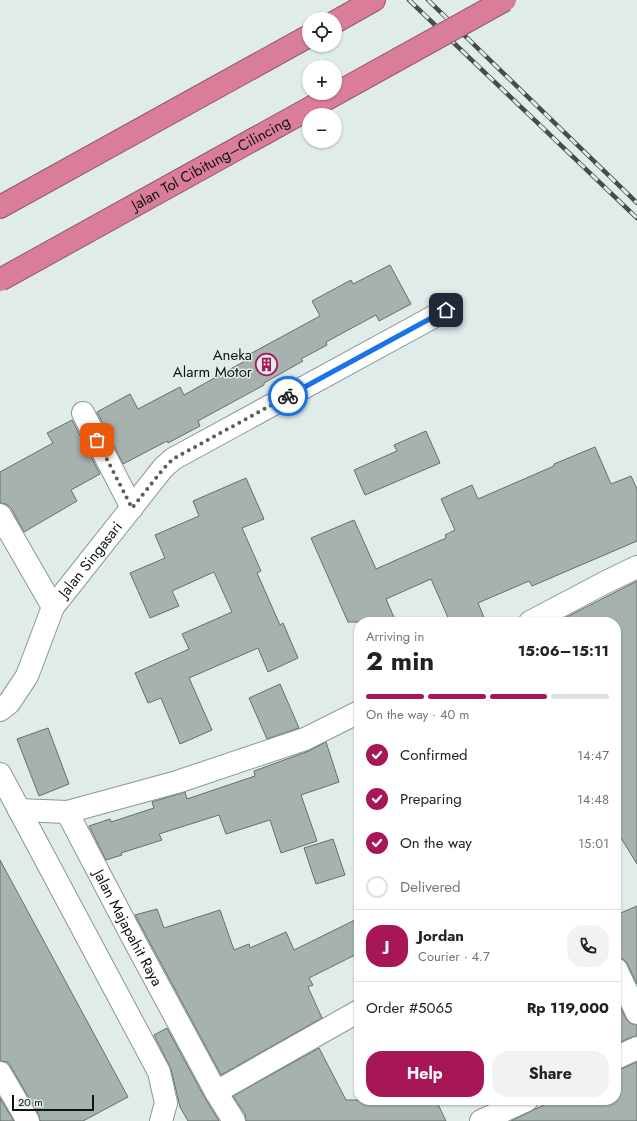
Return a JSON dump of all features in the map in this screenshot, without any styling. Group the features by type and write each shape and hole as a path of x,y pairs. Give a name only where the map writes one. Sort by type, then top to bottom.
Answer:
{"highway":[{"path":"342,18 374,0"},
{"name":"Jalan Tol Cibitung–Cilincing","path":"0,280 505,0"},
{"path":"0,207 302,40"}],"street":[{"name":"Jalan Singasari","path":"0,710 9,703 27,676 53,606 164,468 173,459 446,310"},
{"path":"83,413 132,508"},
{"path":"0,515 53,606"},
{"path":"540,617 637,567"},
{"path":"19,810 67,812 178,782 305,739 354,714"},
{"path":"0,774 159,1072 163,1112"},
{"name":"Jalan Majapahit Raya","path":"67,812 216,1092 234,1121"},
{"path":"621,979 637,1013"},
{"path":"216,1092 354,1014"},
{"path":"621,1056 637,1048"},
{"path":"0,1073 28,1121"},
{"path":"494,1114 515,1105"}],"building":[{"path":"390,265 411,304 379,321 376,315 326,342 327,345 301,359 303,361 264,383 264,385 198,421 200,426 123,464 97,412 130,394 138,409 180,387 184,395 252,357 250,354 320,316 312,301 351,280 353,284"},
{"path":"72,420 100,474 71,490 77,501 24,532 11,508 6,504 0,503 0,472 53,443 47,433"},
{"path":"426,431 440,463 365,495 354,470 397,451 394,445"},
{"path":"595,447 611,484 631,476 637,489 637,541 532,586 529,581 478,603 484,617 448,617 431,579 386,599 394,617 354,617 354,622 348,622 311,538 354,520 376,569 446,538 445,535 455,530 441,499 472,485 478,499 554,466 554,464"},
{"path":"246,478 264,519 242,528 261,571 257,573 280,625 283,623 298,658 268,672 258,648 189,678 212,730 180,744 161,698 148,703 135,673 189,649 182,634 232,612 214,572 172,591 179,606 150,618 130,573 165,558 155,535 199,516 193,501"},
{"path":"637,581 637,864 621,838 621,617 567,617"},
{"path":"280,684 299,728 267,739 249,698"},
{"path":"48,728 69,784 39,796 17,739"},
{"path":"326,742 339,782 301,795 317,841 281,853 270,820 226,834 219,815 159,834 162,840 121,853 122,855 106,860 89,826 110,819 111,822 154,808 152,802 185,792 187,799 255,776 254,771 309,751"},
{"path":"333,839 345,875 316,884 304,848"},
{"path":"0,860 128,1097 83,1121 40,1121 39,1115 11,1067 7,1062 0,1061"},
{"path":"637,906 637,984 627,963 621,958 621,913"},
{"path":"157,909 164,928 220,910 234,950 249,944 250,948 286,932 294,950 354,920 354,956 309,978 313,985 308,987 322,1018 221,1075 135,915"},
{"path":"621,1008 626,1019 630,1023 637,1025 637,1036 621,1042"},
{"path":"167,1028 219,1121 188,1121 180,1107 171,1069 154,1035"},
{"path":"319,1048 346,1100 354,1100 354,1105 438,1105 446,1121 246,1121 245,1114 233,1096"},
{"path":"637,1062 637,1121 511,1121 544,1105 621,1105 621,1069"},
{"path":"0,1098 14,1121 0,1121"}],"railway":[{"path":"409,0 637,218"},
{"path":"428,0 637,203"}],"way so far":[{"path":"97,440 132,508 173,459 288,396"}],"place":[{"name":"Aneka Alarm Motor","path":"267,364"}],"route":[{"path":"288,396 446,310"}]}
